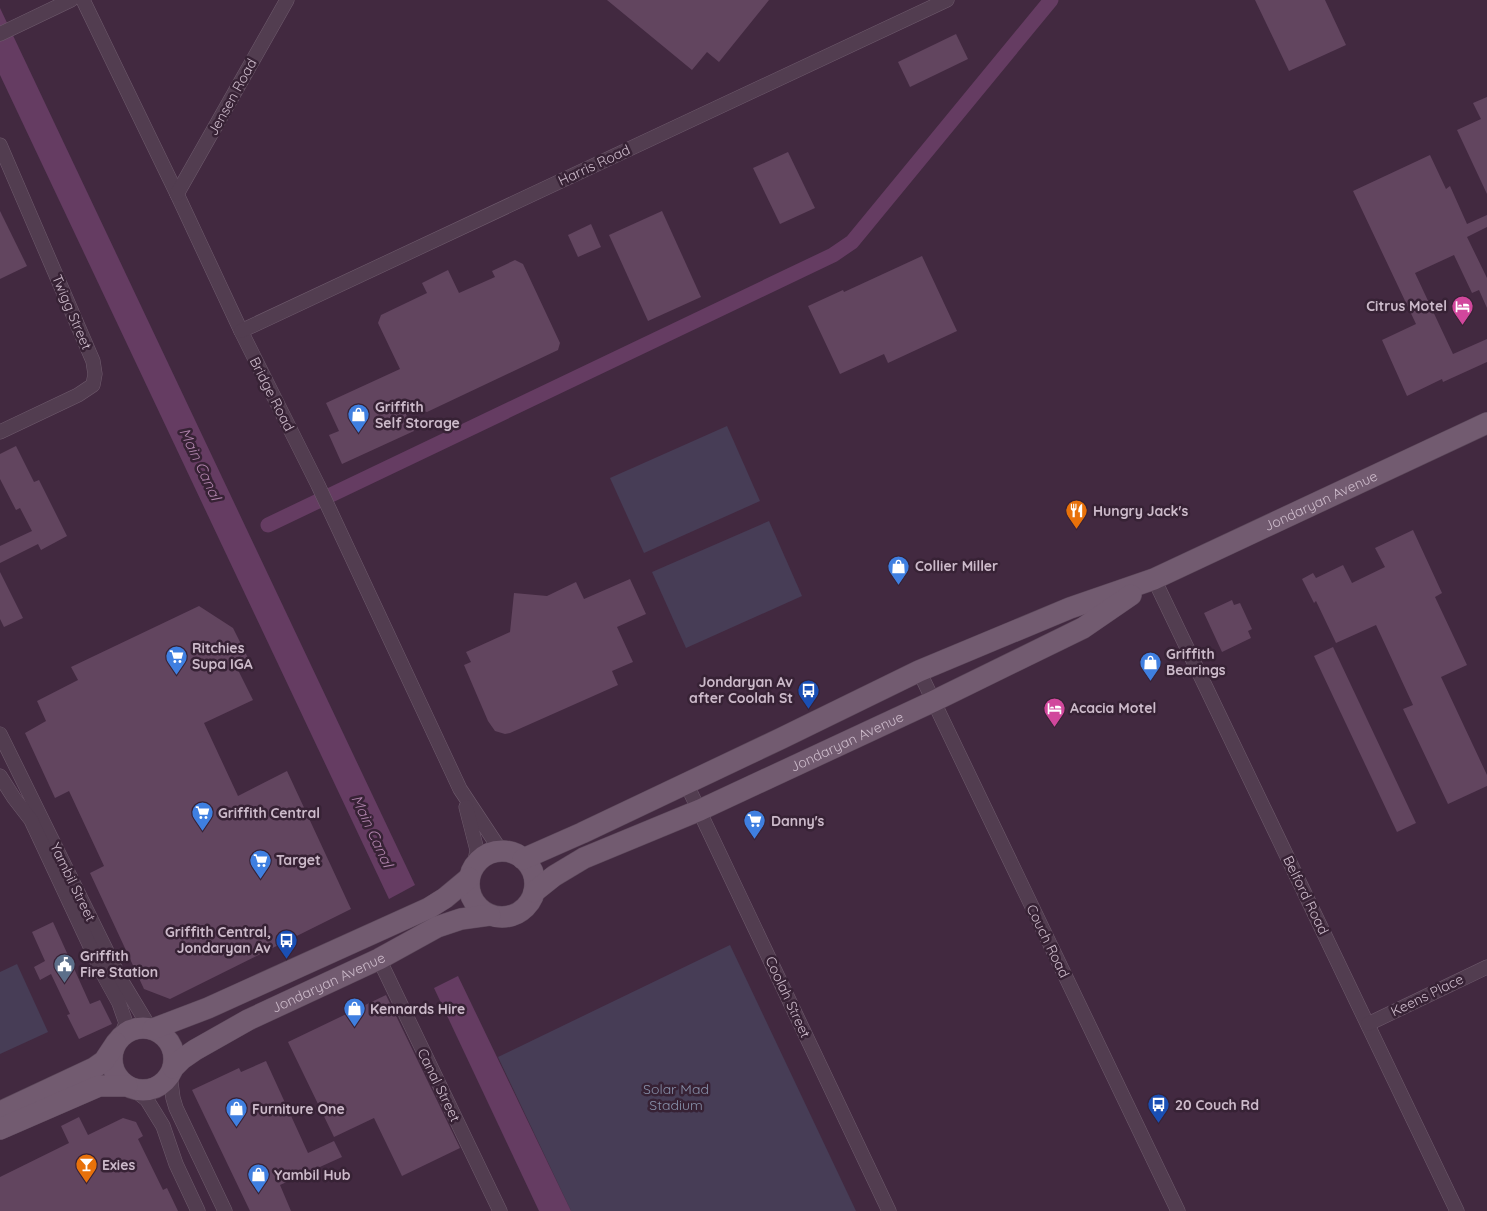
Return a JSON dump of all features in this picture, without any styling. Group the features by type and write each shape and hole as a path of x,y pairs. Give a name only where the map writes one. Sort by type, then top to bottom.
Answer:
{"main road":[{"name":"Jondaryan Avenue","path":"523,859 582,833 919,671 1070,608 1154,579 1487,423"},
{"name":"Jondaryan Avenue","path":"534,892 554,876 584,858 700,810 1083,628 1154,579"},
{"path":"501,851 509,852 523,859 533,874 535,883 530,902 512,916 501,917 482,911 471,896 469,887 471,872 481,859 490,853 501,851"},
{"name":"Jondaryan Avenue","path":"171,1071 182,1059 195,1050 248,1020 379,960 406,944 433,918 445,898 471,872"},
{"name":"Jondaryan Avenue","path":"151,1029 208,1008 396,924 433,918 461,919 490,915"},
{"path":"0,1112 104,1062 118,1040 130,1030 137,1028 151,1029 159,1032 169,1042 174,1055 171,1071 165,1081 153,1088 146,1090 129,1087 99,1086 0,1129"},
{"path":"118,1040 113,1049 112,1063 117,1076 129,1087"}],"street":[{"path":"0,34 71,0"},
{"name":"Bridge Road","path":"83,0 241,331 318,486 460,790 501,851"},
{"name":"Jensen Road","path":"177,194 287,0"},
{"name":"Harris Road","path":"241,331 947,0"},
{"name":"Twigg Street","path":"0,145 94,361 95,374 93,385 78,395 0,432"},
{"name":"Belford Road","path":"1154,579 1457,1211"},
{"name":"Couch Road","path":"919,671 1178,1211"},
{"name":"Yambil Street","path":"0,734 121,980 151,1029"},
{"name":"Yambil Street","path":"0,768 14,798"},
{"name":"Yambil Street","path":"0,776 31,820 103,974 119,1003 126,1023 118,1040"},
{"name":"Coolah Street","path":"686,783 889,1211"},
{"name":"Bridge Road","path":"460,790 477,850 471,872"},
{"name":"Canal Street","path":"379,960 500,1211"},
{"name":"Keens Place","path":"1368,1024 1487,967"},
{"path":"171,1071 173,1098 176,1108 225,1211"},
{"path":"129,1087 146,1100 163,1126 176,1164 198,1211"}],"green space":[{"path":"727,426 760,501 644,553 610,478"},
{"path":"769,521 802,596 686,648 652,572"},
{"name":"Solar Mad Stadium","path":"730,945 856,1211 571,1211 498,1057"},
{"path":"17,964 48,1032 0,1054 0,972"}],"water":[{"name":"Main Canal","path":"0,8 415,885 389,899 0,75"},
{"path":"458,976 571,1211 539,1211 434,988"}],"building":[{"path":"607,0 769,0 719,62 707,52 692,70"},
{"path":"1255,0 1325,0 1346,45 1289,71"},
{"path":"956,34 968,59 910,87 898,62"},
{"path":"1487,97 1487,194 1457,130 1481,119 1473,103"},
{"path":"788,152 815,208 780,224 753,168"},
{"path":"1430,155 1446,189 1450,186 1467,224 1487,215 1487,227 1467,237 1487,278 1487,308 1479,290 1472,293 1454,255 1415,273 1453,354 1487,339 1487,362 1443,382 1442,379 1407,396 1382,340 1416,324 1353,191"},
{"path":"0,211 27,266 0,279"},
{"path":"662,211 701,297 648,321 609,235"},
{"path":"591,224 601,247 578,257 568,235"},
{"path":"922,256 957,331 888,363 884,354 840,374 808,306 843,290 844,292"},
{"path":"515,260 523,264 560,343 558,350 427,412 401,404 414,431 342,464 329,435 339,431 326,403 400,369 378,323 381,315 427,293 422,283 448,270 459,293 495,277 492,271"},
{"path":"16,446 34,482 39,480 67,536 41,550 38,544 0,563 0,546 32,531 20,508 16,510 0,479 0,454"},
{"path":"1413,530 1442,593 1435,597 1467,665 1441,677 1487,775 1487,786 1448,804 1403,709 1413,705 1376,625 1336,643 1316,601 1314,603 1302,579 1313,573 1316,578 1343,565 1352,583 1385,567 1375,548"},
{"path":"0,572 23,618 4,627 0,619"},
{"path":"630,579 646,614 617,627 633,662 612,671 618,685 510,733 505,734 495,731 488,721 464,665 471,662 466,652 510,632 514,593 547,596 576,582 584,599"},
{"path":"1232,600 1234,605 1240,603 1252,629 1248,631 1251,638 1222,652 1204,613"},
{"name":"Griffith Central","path":"199,606 233,628 248,658 235,664 253,700 204,723 238,796 287,771 351,909 170,999 144,989 90,873 104,866 69,791 55,798 25,733 46,721 37,701 78,680 71,667"},
{"path":"1333,647 1416,823 1397,832 1314,656"},
{"path":"53,922 90,1004 100,1000 112,1024 79,1039 67,1015 70,1014 51,974 40,980 34,967 45,961 32,932"},
{"path":"386,995 460,1148 402,1176 374,1118 334,1137 288,1042"},
{"path":"266,1061 308,1153 334,1141 342,1157 280,1185 291,1211 250,1211 192,1090 239,1068 241,1072"},
{"path":"79,1117 88,1135 123,1118 136,1122 143,1136 138,1139 163,1190 167,1188 178,1211 0,1211 0,1177 69,1143 61,1126"}],"waterway":[{"path":"268,525 833,255 852,242 1051,0"}],"place":[{"name":"Citrus Motel","path":"1463,325"},
{"name":"Griffith Self Storage","path":"359,434"},
{"name":"Hungry Jack's","path":"1077,530"},
{"name":"Collier Miller","path":"899,585"},
{"name":"Ritchies Supa IGA","path":"176,675"},
{"name":"Griffith Bearings","path":"1150,681"},
{"name":"Jondaryan Av after Coolah St","path":"809,709"},
{"name":"Acacia Motel","path":"1054,727"},
{"name":"Griffith Central","path":"202,832"},
{"name":"Danny's","path":"755,840"},
{"name":"Target","path":"260,879"},
{"name":"Griffith Central, Jondaryan Av","path":"287,959"},
{"name":"Griffith Fire Station","path":"64,983"},
{"name":"Kennards Hire","path":"354,1028"},
{"name":"20 Couch Rd","path":"1159,1124"},
{"name":"Furniture One","path":"236,1128"},
{"name":"Exies","path":"86,1184"},
{"name":"Yambil Hub","path":"258,1194"}]}
